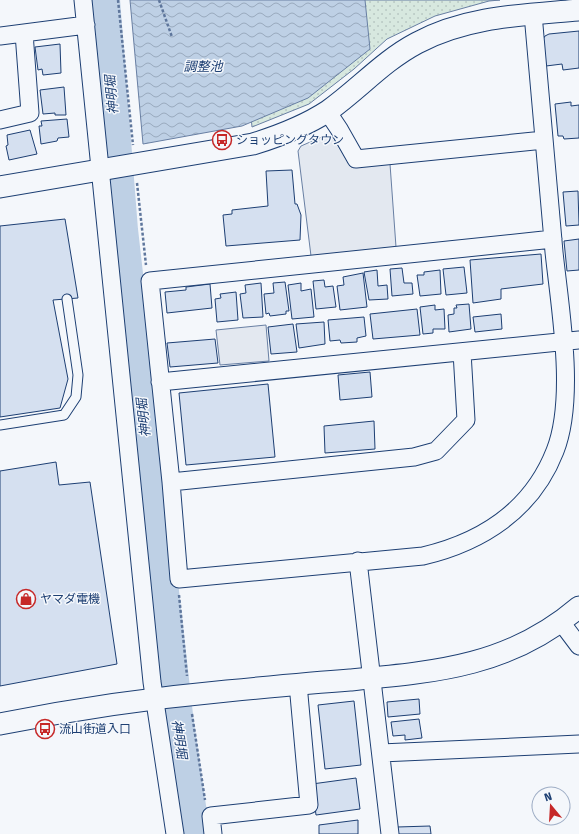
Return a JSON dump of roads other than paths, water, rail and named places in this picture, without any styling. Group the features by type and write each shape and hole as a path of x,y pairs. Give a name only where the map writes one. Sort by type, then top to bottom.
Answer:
{"street":[{"path":"83,0 86,25 122,167 176,696 175,834"},
{"path":"0,187 253,144 278,136 327,111 384,64 418,42 463,24 533,14 579,10"},
{"path":"533,14 553,239 571,340 566,402 561,431 555,452 542,476 525,500 492,529 466,543 423,556 179,579 171,482 150,281 553,239"},
{"path":"0,36 86,25"},
{"path":"0,120 30,113 24,33"},
{"path":"327,111 356,159 544,140"},
{"path":"160,382 571,340"},
{"path":"171,482 414,458 436,451 466,420 462,352"},
{"path":"358,561 390,834"},
{"path":"0,724 176,696 371,678 454,668 510,651 538,637 579,608"},
{"path":"561,622 579,646"},
{"path":"213,834 211,816 309,805 298,684"},
{"path":"381,753 579,744"}],"lane":[{"path":"0,425 64,415 76,397 78,375 67,299"}],"water":[{"name":"調整池","path":"130,0 365,0 370,49 308,98 242,126 143,144"}],"waterway":[{"name":"神明堀","path":"103,0 121,230 177,724 193,834"}],"place":[{"name":"ショッピングタウン","path":"222,140"},
{"name":"ヤマダ電機","path":"26,599"},
{"name":"流山街道入口","path":"45,729"}]}
